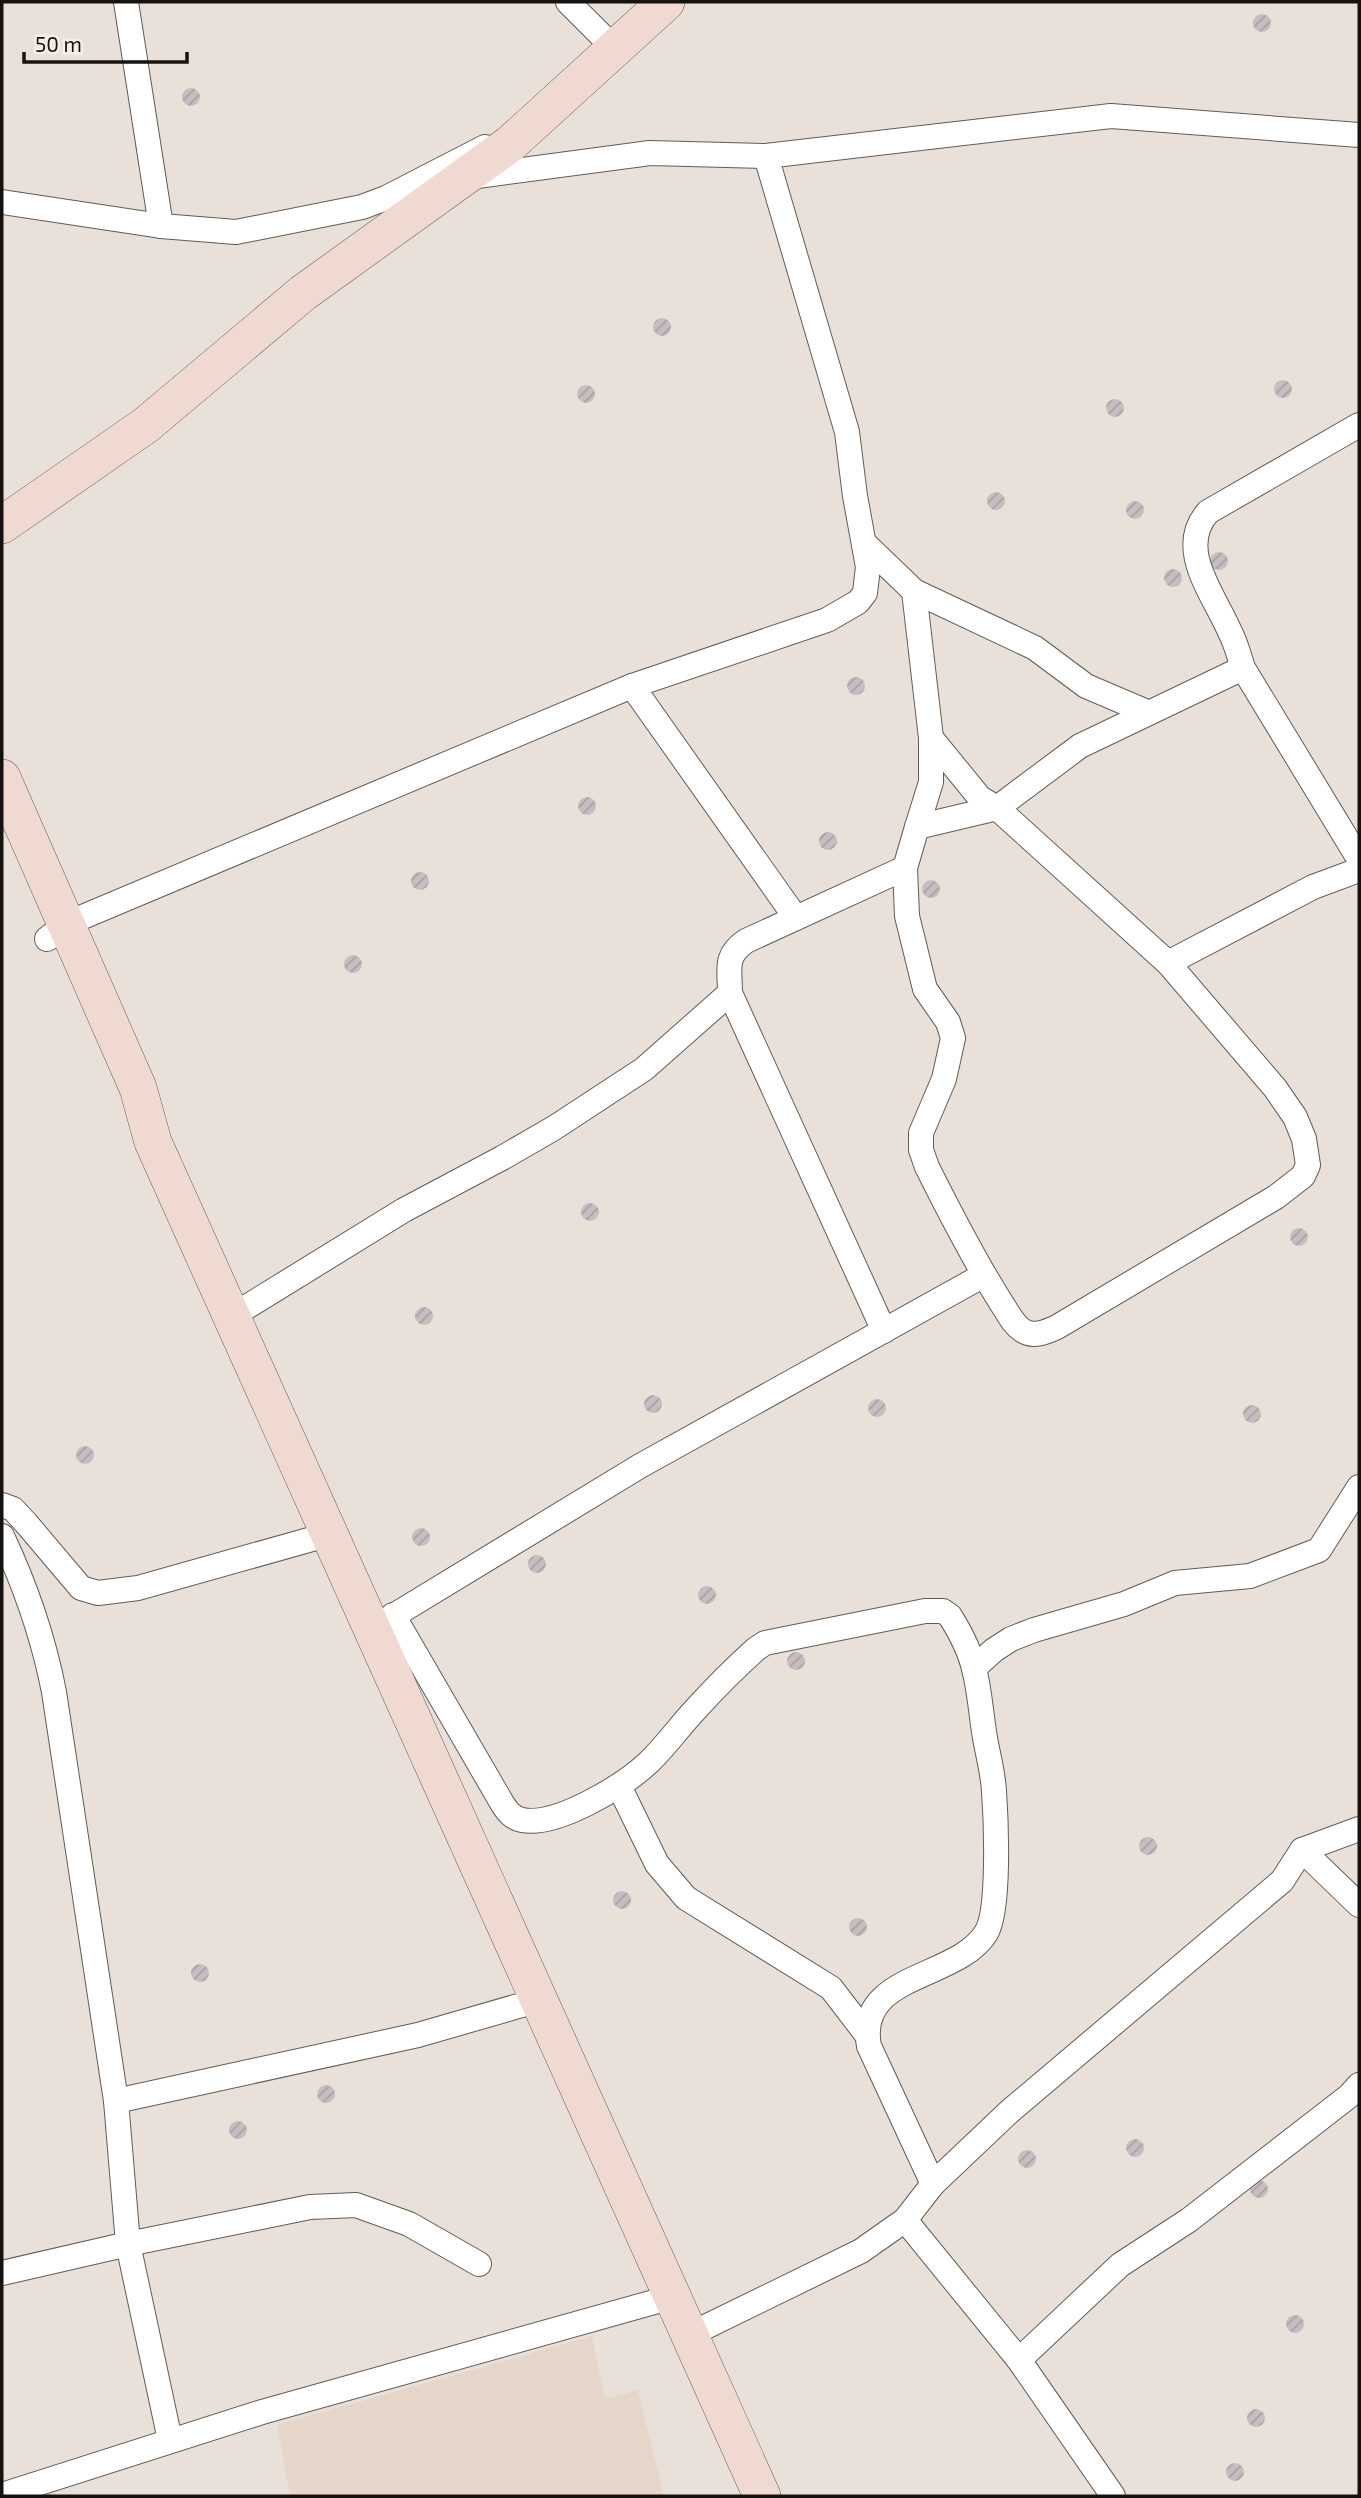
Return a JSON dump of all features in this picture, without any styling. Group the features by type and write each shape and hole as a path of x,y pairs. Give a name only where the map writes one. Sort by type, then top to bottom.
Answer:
{"street":[{"path":"126,2 160,226"},
{"path":"568,2 615,49"},
{"path":"2,525 146,425 303,293 510,144 666,2"},
{"path":"463,179 650,153 766,156 1111,116 1359,135"},
{"path":"1321,131 1359,117"},
{"path":"2,202 160,226 236,232 362,207 392,195 472,152 494,145 510,144"},
{"path":"57,932 632,686 827,620 850,609 865,593 869,567 855,496 847,432 766,156"},
{"path":"1359,425 1208,512 1200,521 1195,542 1198,566 1231,633 1243,668 1359,859"},
{"path":"864,543 914,591 1035,648 1086,686 1147,712"},
{"path":"914,591 931,738 931,782 905,867 907,916 925,989 948,1022 953,1038 944,1079 921,1133 921,1150 927,1167 984,1275 1014,1323 1031,1334 1042,1333 1058,1327 1276,1197 1303,1176 1308,1165 1307,1152 1295,1117 1275,1088 1168,964 997,808 980,798 931,738"},
{"path":"917,827 997,808 1080,746 1243,668"},
{"path":"632,686 796,918"},
{"path":"2,778 57,932"},
{"path":"2,836 57,932 138,1088 153,1142 330,1534 508,1814 521,1820 544,1818 562,1813 619,1786 649,1762 749,1655 773,1641 925,1611 943,1611 950,1616 974,1668 994,1789 995,1873 992,1912 988,1931 968,1953 895,1987 881,1999 871,2012 866,2035"},
{"path":"884,1331 730,993 730,958 735,949 746,941 905,867"},
{"path":"1168,964 1312,887 1359,870"},
{"path":"232,1316 404,1210 502,1158 622,1084 644,1069 730,993"},
{"path":"384,1622 640,1466 984,1275"},
{"path":"974,1668 1011,1639 1034,1630 1110,1608 1175,1583 1250,1576 1319,1550 1359,1487"},
{"path":"2,1505 13,1509 32,1528 81,1588 98,1593 138,1588 330,1534"},
{"path":"2,1536 24,1583 50,1673 116,2101 128,2244 170,2440"},
{"path":"384,1622 539,2000 762,2496"},
{"path":"619,1786 657,1864 686,1898 831,1988 866,2035 933,2184"},
{"path":"689,2335 861,2251 905,2220 933,2184 1010,2111 1282,1881 1302,1850 1359,1829"},
{"path":"1302,1850 1359,1905"},
{"path":"116,2101 418,2035 539,2000"},
{"path":"1019,2360 1120,2265 1189,2220 1349,2096 1359,2085"},
{"path":"2,2273 310,2207 356,2205 408,2224 479,2264"},
{"path":"905,2220 1019,2360 1113,2496"},
{"path":"2,2495 170,2440 672,2297"}],"shaded area":[{"path":"592,2336 605,2399 638,2390 664,2496 290,2496 277,2425"}],"building":[{"path":"1262,14 1270,19 1271,23 1266,31 1262,32 1254,27 1253,23 1258,15"},
{"path":"191,88 199,93 200,97 195,105 191,106 183,101 182,97 187,89"},
{"path":"662,318 670,323 671,327 666,335 662,336 654,331 653,327 658,319"},
{"path":"1283,380 1291,385 1292,389 1287,397 1283,398 1275,393 1274,389 1279,381"},
{"path":"586,385 594,390 595,394 590,402 586,403 578,398 577,394 582,386"},
{"path":"1115,399 1122,401 1122,415 1115,417 1108,415 1106,408 1108,401"},
{"path":"996,492 1004,497 1005,501 1000,509 996,510 988,505 987,501 992,493"},
{"path":"1135,501 1143,506 1144,510 1139,518 1135,519 1127,514 1126,510 1131,502"},
{"path":"1219,552 1225,555 1228,561 1225,567 1219,570 1213,567 1210,561 1213,555"},
{"path":"1173,569 1181,574 1182,578 1177,586 1173,587 1165,582 1164,578 1169,570"},
{"path":"852,677 860,677 865,686 863,693 852,695 847,690 847,682"},
{"path":"587,797 594,799 594,813 587,815 580,813 578,806 580,799"},
{"path":"828,832 836,837 837,841 832,849 828,850 820,845 819,841 824,833"},
{"path":"420,872 428,877 429,881 424,889 420,890 412,885 411,881 416,873"},
{"path":"931,880 939,885 940,889 935,897 931,898 923,893 922,889 927,881"},
{"path":"353,955 361,960 362,964 357,972 353,973 345,968 344,964 349,956"},
{"path":"590,1203 598,1208 599,1212 594,1220 590,1221 582,1216 581,1212 586,1204"},
{"path":"1295,1228 1303,1228 1308,1237 1306,1244 1295,1246 1290,1241 1290,1233"},
{"path":"420,1307 428,1307 433,1316 431,1323 420,1325 415,1320 415,1312"},
{"path":"653,1395 661,1400 662,1404 657,1412 653,1413 645,1408 644,1404 649,1396"},
{"path":"877,1399 885,1404 886,1408 881,1416 877,1417 869,1412 868,1408 873,1400"},
{"path":"1252,1405 1259,1407 1259,1421 1252,1423 1245,1421 1243,1414 1245,1407"},
{"path":"85,1446 92,1448 92,1462 85,1464 78,1462 76,1455 78,1448"},
{"path":"421,1528 429,1533 430,1537 425,1545 421,1546 413,1541 412,1537 417,1529"},
{"path":"537,1555 545,1560 546,1564 541,1572 537,1573 529,1568 528,1564 533,1556"},
{"path":"703,1586 711,1586 716,1595 714,1602 703,1604 698,1599 698,1591"},
{"path":"796,1652 804,1657 805,1661 800,1669 796,1670 788,1665 787,1661 792,1653"},
{"path":"1148,1837 1156,1842 1157,1846 1152,1854 1148,1855 1140,1850 1139,1846 1144,1838"},
{"path":"622,1891 630,1896 631,1900 626,1908 622,1909 614,1904 613,1900 618,1892"},
{"path":"858,1918 866,1923 867,1927 862,1935 858,1936 850,1931 849,1927 854,1919"},
{"path":"200,1964 207,1966 207,1980 200,1982 193,1980 191,1973 193,1966"},
{"path":"326,2085 334,2090 335,2094 330,2102 326,2103 318,2098 317,2094 322,2086"},
{"path":"238,2121 246,2126 247,2130 242,2138 238,2139 230,2134 229,2130 234,2122"},
{"path":"1135,2139 1142,2141 1142,2155 1135,2157 1128,2155 1126,2148 1128,2141"},
{"path":"1023,2150 1031,2150 1036,2159 1034,2166 1023,2168 1018,2163 1018,2155"},
{"path":"1259,2180 1265,2183 1268,2189 1265,2195 1259,2198 1253,2195 1250,2189 1253,2183"},
{"path":"1295,2315 1303,2320 1304,2324 1299,2332 1295,2333 1287,2328 1286,2324 1291,2316"},
{"path":"1252,2409 1260,2409 1265,2418 1263,2425 1252,2427 1247,2422 1247,2414"},
{"path":"1235,2463 1242,2465 1242,2479 1235,2481 1228,2479 1226,2472 1228,2465"}]}
